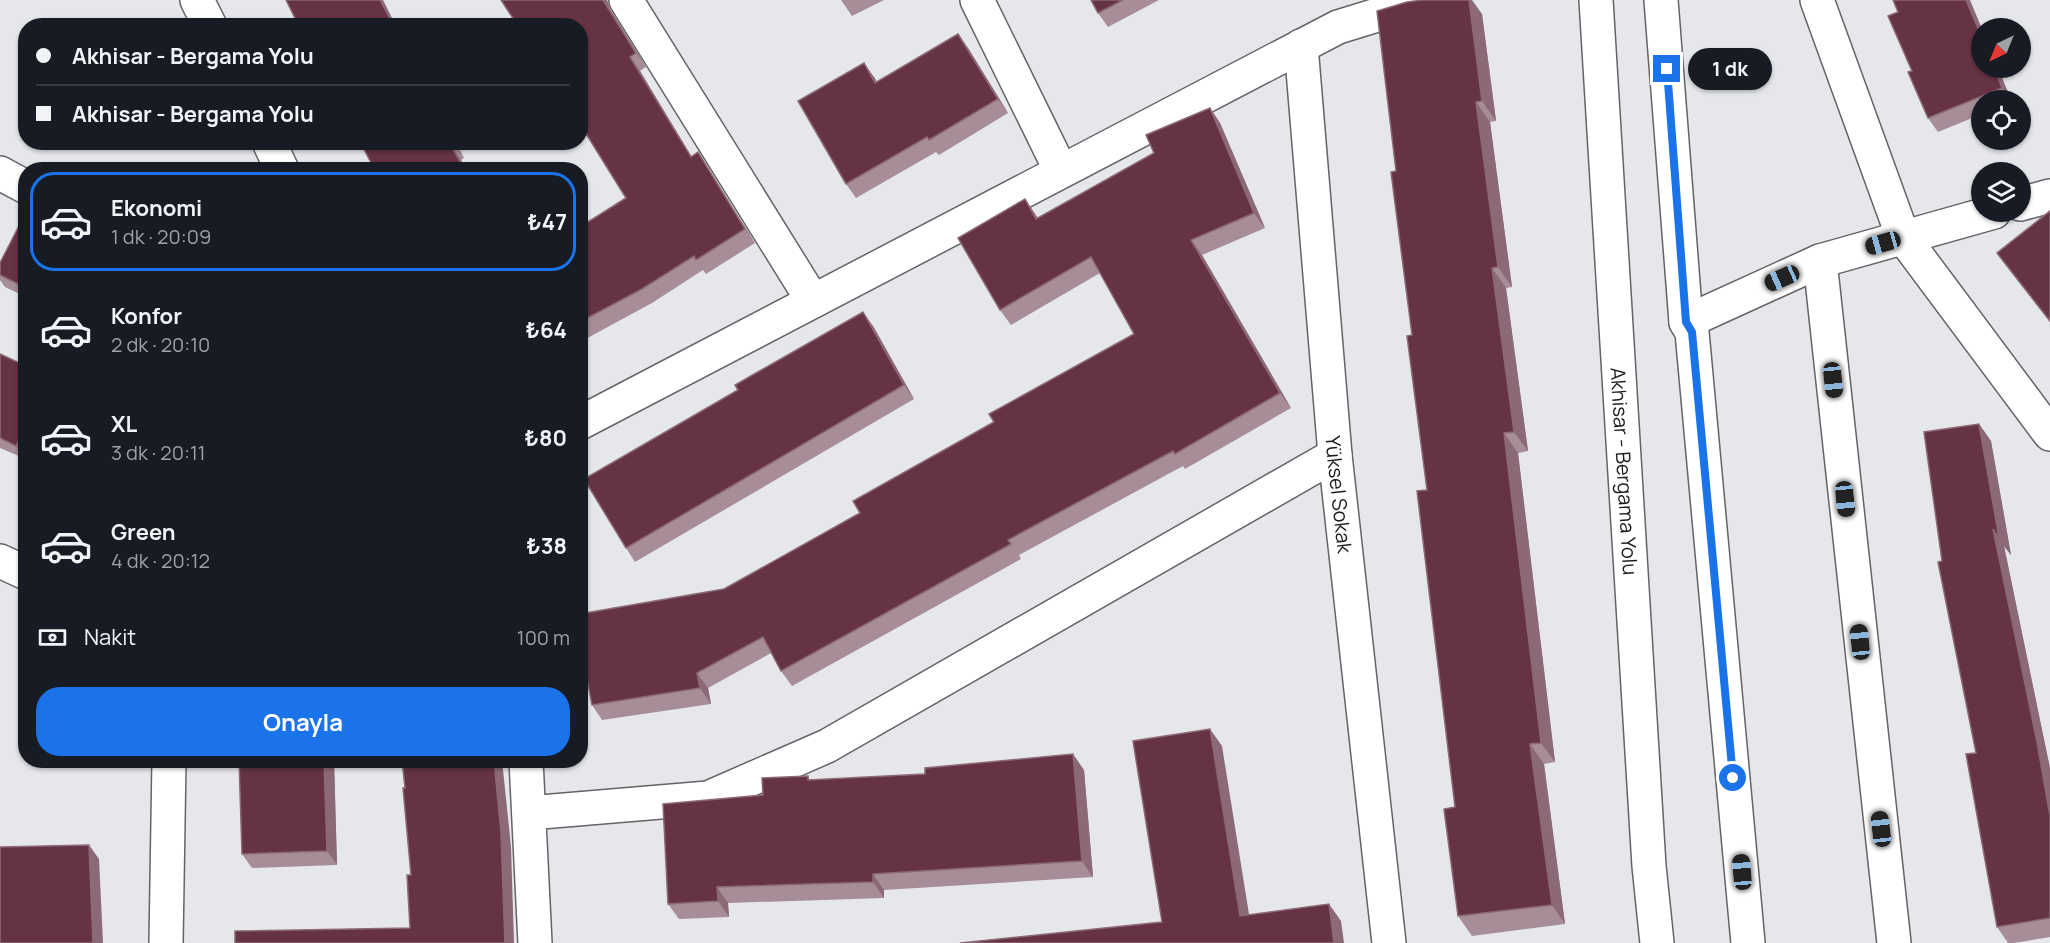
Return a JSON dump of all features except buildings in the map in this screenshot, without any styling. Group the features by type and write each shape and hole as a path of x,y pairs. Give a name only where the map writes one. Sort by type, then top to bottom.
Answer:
{"street":[{"path":"197,0 206,18"},
{"path":"626,0 813,301"},
{"path":"977,0 1061,171"},
{"path":"588,419 1301,46 1334,14 1426,0"},
{"name":"Akhisar - Bergama Yolu","path":"1596,0 1649,866 1657,943"},
{"path":"1661,0 1686,322 1692,332 1748,943"},
{"path":"1817,0 1903,237 2050,434"},
{"name":"Yüksel Sokak","path":"1301,46 1335,455 1389,943"},
{"path":"0,173 18,183"},
{"path":"2031,201 2050,196"},
{"path":"1686,322 1820,261 1971,218"},
{"path":"1820,261 1894,943"},
{"path":"529,813 708,798 795,760 837,740 1335,455"},
{"path":"0,561 18,569"},
{"path":"166,943 169,768"},
{"path":"526,768 535,943"}],"route":[{"path":"1667,69 1686,322 1692,332 1733,778"}]}
